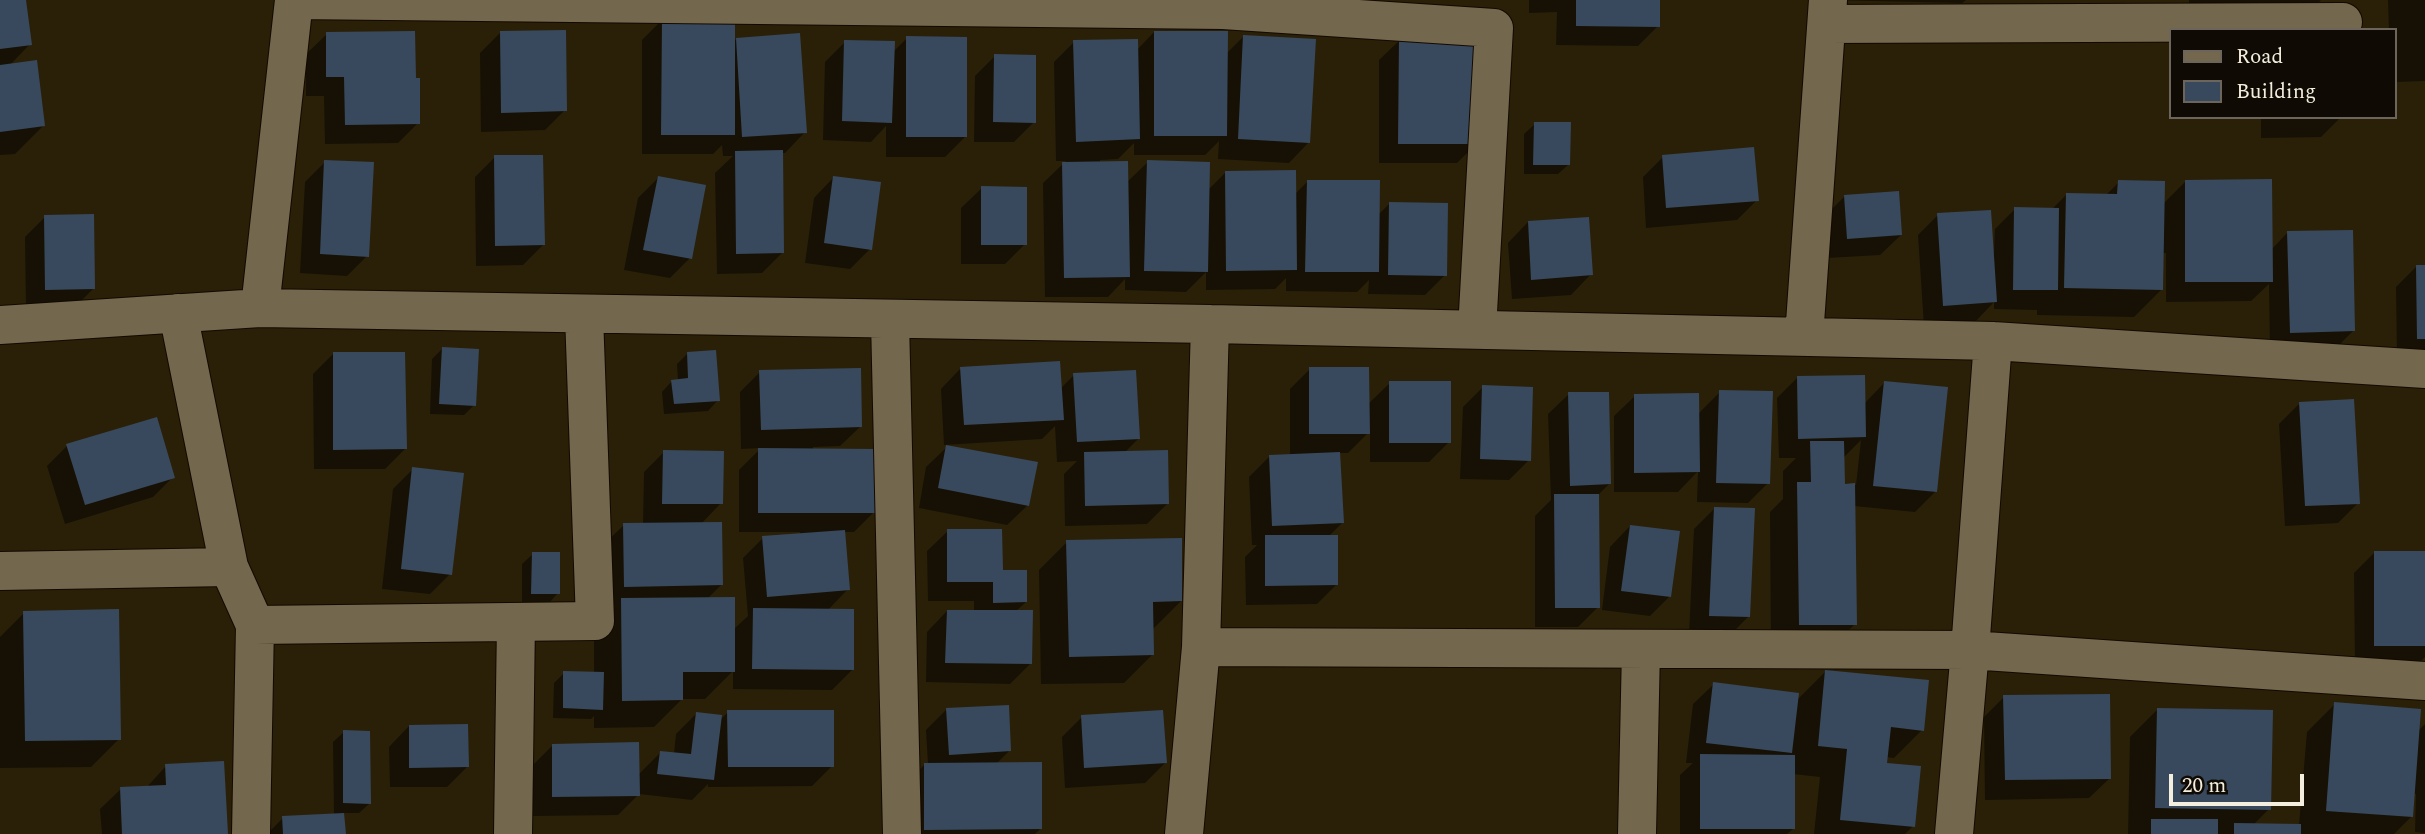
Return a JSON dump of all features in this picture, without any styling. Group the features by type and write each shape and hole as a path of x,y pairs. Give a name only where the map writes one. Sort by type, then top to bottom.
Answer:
{"street":[{"path":"260,308 294,0 1223,10 1494,28 1476,330"},
{"path":"1804,337 1828,12 2343,22"},
{"path":"0,325 260,308 1210,324 1993,341 2425,369"},
{"path":"178,313 229,567 254,625 251,834"},
{"path":"254,625 595,621 584,315"},
{"path":"890,320 902,834"},
{"path":"1184,834 1201,647 1210,324"},
{"path":"1954,834 1993,341"},
{"path":"0,571 229,567"},
{"path":"513,834 516,622"},
{"path":"1201,647 1970,650 2425,681"},
{"path":"1637,834 1641,649"}],"building":[{"path":"0,0 26,0 32,45 0,49"},
{"path":"1576,0 1660,0 1660,27 1576,26"},
{"path":"662,18 735,18 735,135 661,135"},
{"path":"566,30 567,111 501,113 500,31"},
{"path":"415,31 416,78 420,78 420,124 345,125 344,77 326,77 326,32"},
{"path":"1154,31 1228,31 1227,136 1154,136"},
{"path":"800,33 807,133 742,137 736,38"},
{"path":"1243,35 1316,39 1310,143 1238,139"},
{"path":"906,36 967,37 967,137 906,137"},
{"path":"1399,38 1479,38 1479,144 1398,144"},
{"path":"1138,39 1140,139 1076,142 1073,40"},
{"path":"844,40 895,41 892,123 842,121"},
{"path":"994,54 1036,55 1036,123 993,122"},
{"path":"37,60 45,126 0,132 0,65"},
{"path":"1534,122 1571,122 1570,165 1533,165"},
{"path":"1754,147 1759,201 1666,208 1662,155"},
{"path":"783,150 784,253 736,254 735,151"},
{"path":"494,155 543,155 545,245 495,246"},
{"path":"324,160 374,162 369,257 320,254"},
{"path":"1147,160 1210,162 1208,272 1144,271"},
{"path":"1128,161 1130,277 1064,278 1062,162"},
{"path":"1296,170 1297,270 1226,271 1225,171"},
{"path":"658,176 706,185 692,259 643,250"},
{"path":"833,176 881,182 872,250 824,243"},
{"path":"2272,179 2273,282 2185,282 2185,180"},
{"path":"1307,180 1380,180 1379,272 1305,272"},
{"path":"2118,180 2165,181 2163,290 2064,288 2066,193 2117,194"},
{"path":"981,186 1027,187 1027,245 981,245"},
{"path":"1899,191 1902,235 1847,239 1844,195"},
{"path":"1389,202 1448,203 1447,276 1388,275"},
{"path":"2014,207 2059,208 2058,290 2013,290"},
{"path":"1991,210 1997,302 1943,306 1937,213"},
{"path":"94,214 95,289 45,290 44,215"},
{"path":"1589,217 1593,275 1531,280 1528,221"},
{"path":"2353,230 2355,331 2290,333 2287,231"},
{"path":"2416,265 2425,265 2425,339 2417,339"},
{"path":"442,347 479,349 476,406 439,404"},
{"path":"716,350 720,401 674,404 671,380 688,378 687,352"},
{"path":"333,352 405,352 407,449 333,450"},
{"path":"1060,361 1064,420 964,425 960,367"},
{"path":"1309,367 1369,367 1370,434 1309,434"},
{"path":"861,368 862,427 761,430 759,370"},
{"path":"1136,370 1140,439 1077,442 1073,373"},
{"path":"1865,375 1866,437 1798,439 1797,376"},
{"path":"1389,381 1451,381 1451,443 1389,443"},
{"path":"1884,381 1948,387 1937,492 1873,486"},
{"path":"1482,385 1533,387 1531,461 1480,459"},
{"path":"1719,390 1773,391 1770,484 1716,483"},
{"path":"1568,392 1609,392 1611,484 1570,486"},
{"path":"1699,393 1700,472 1634,473 1634,394"},
{"path":"2354,399 2360,504 2305,506 2299,402"},
{"path":"157,417 175,478 85,505 66,444"},
{"path":"1810,441 1844,441 1845,484 1855,483 1857,625 1799,625 1797,482 1811,482"},
{"path":"946,445 1038,462 1029,506 938,488"},
{"path":"758,448 876,449 876,513 758,513"},
{"path":"663,450 724,451 723,504 662,504"},
{"path":"1168,450 1169,504 1085,506 1084,452"},
{"path":"1340,452 1344,523 1272,526 1269,455"},
{"path":"412,467 464,473 452,575 401,569"},
{"path":"1554,494 1599,494 1600,608 1555,608"},
{"path":"1714,507 1755,508 1750,617 1709,616"},
{"path":"722,522 723,585 624,587 623,523"},
{"path":"1630,525 1680,531 1671,597 1621,591"},
{"path":"947,529 1002,529 1003,570 1027,570 1027,602 993,603 993,582 947,582"},
{"path":"845,530 850,590 767,597 762,536"},
{"path":"1265,535 1338,535 1338,585 1265,586"},
{"path":"1182,538 1182,601 1153,602 1154,655 1069,657 1066,540"},
{"path":"2374,551 2425,551 2425,646 2374,646"},
{"path":"532,552 560,552 560,594 531,594"},
{"path":"735,597 735,672 683,672 683,700 622,701 621,598"},
{"path":"753,608 854,609 854,670 752,669"},
{"path":"119,609 121,740 25,741 23,611"},
{"path":"947,610 1033,610 1032,664 945,663"},
{"path":"1825,670 1929,680 1924,731 1891,727 1887,763 1921,766 1915,827 1840,820 1847,749 1818,746"},
{"path":"563,671 604,672 603,710 563,708"},
{"path":"1713,682 1799,693 1792,753 1706,743"},
{"path":"2110,694 2111,779 2005,780 2003,695"},
{"path":"2334,702 2421,709 2413,817 2326,811"},
{"path":"1009,705 1011,751 949,755 946,708"},
{"path":"2157,708 2273,710 2271,810 2155,808"},
{"path":"727,710 834,710 834,767 728,767"},
{"path":"1163,710 1167,763 1084,768 1081,715"},
{"path":"696,712 722,715 714,780 657,774 660,751 691,754"},
{"path":"468,724 469,767 409,768 409,725"},
{"path":"343,730 370,731 371,804 343,803"},
{"path":"639,742 640,796 552,797 552,744"},
{"path":"1700,754 1795,755 1795,829 1700,829"},
{"path":"224,761 228,834 122,834 120,787 166,785 165,764"},
{"path":"1042,762 1042,829 924,830 924,763"},
{"path":"344,813 346,834 283,834 282,816"},
{"path":"2151,819 2218,819 2218,834 2151,834"},
{"path":"2234,823 2301,824 2301,834 2234,834"}]}
